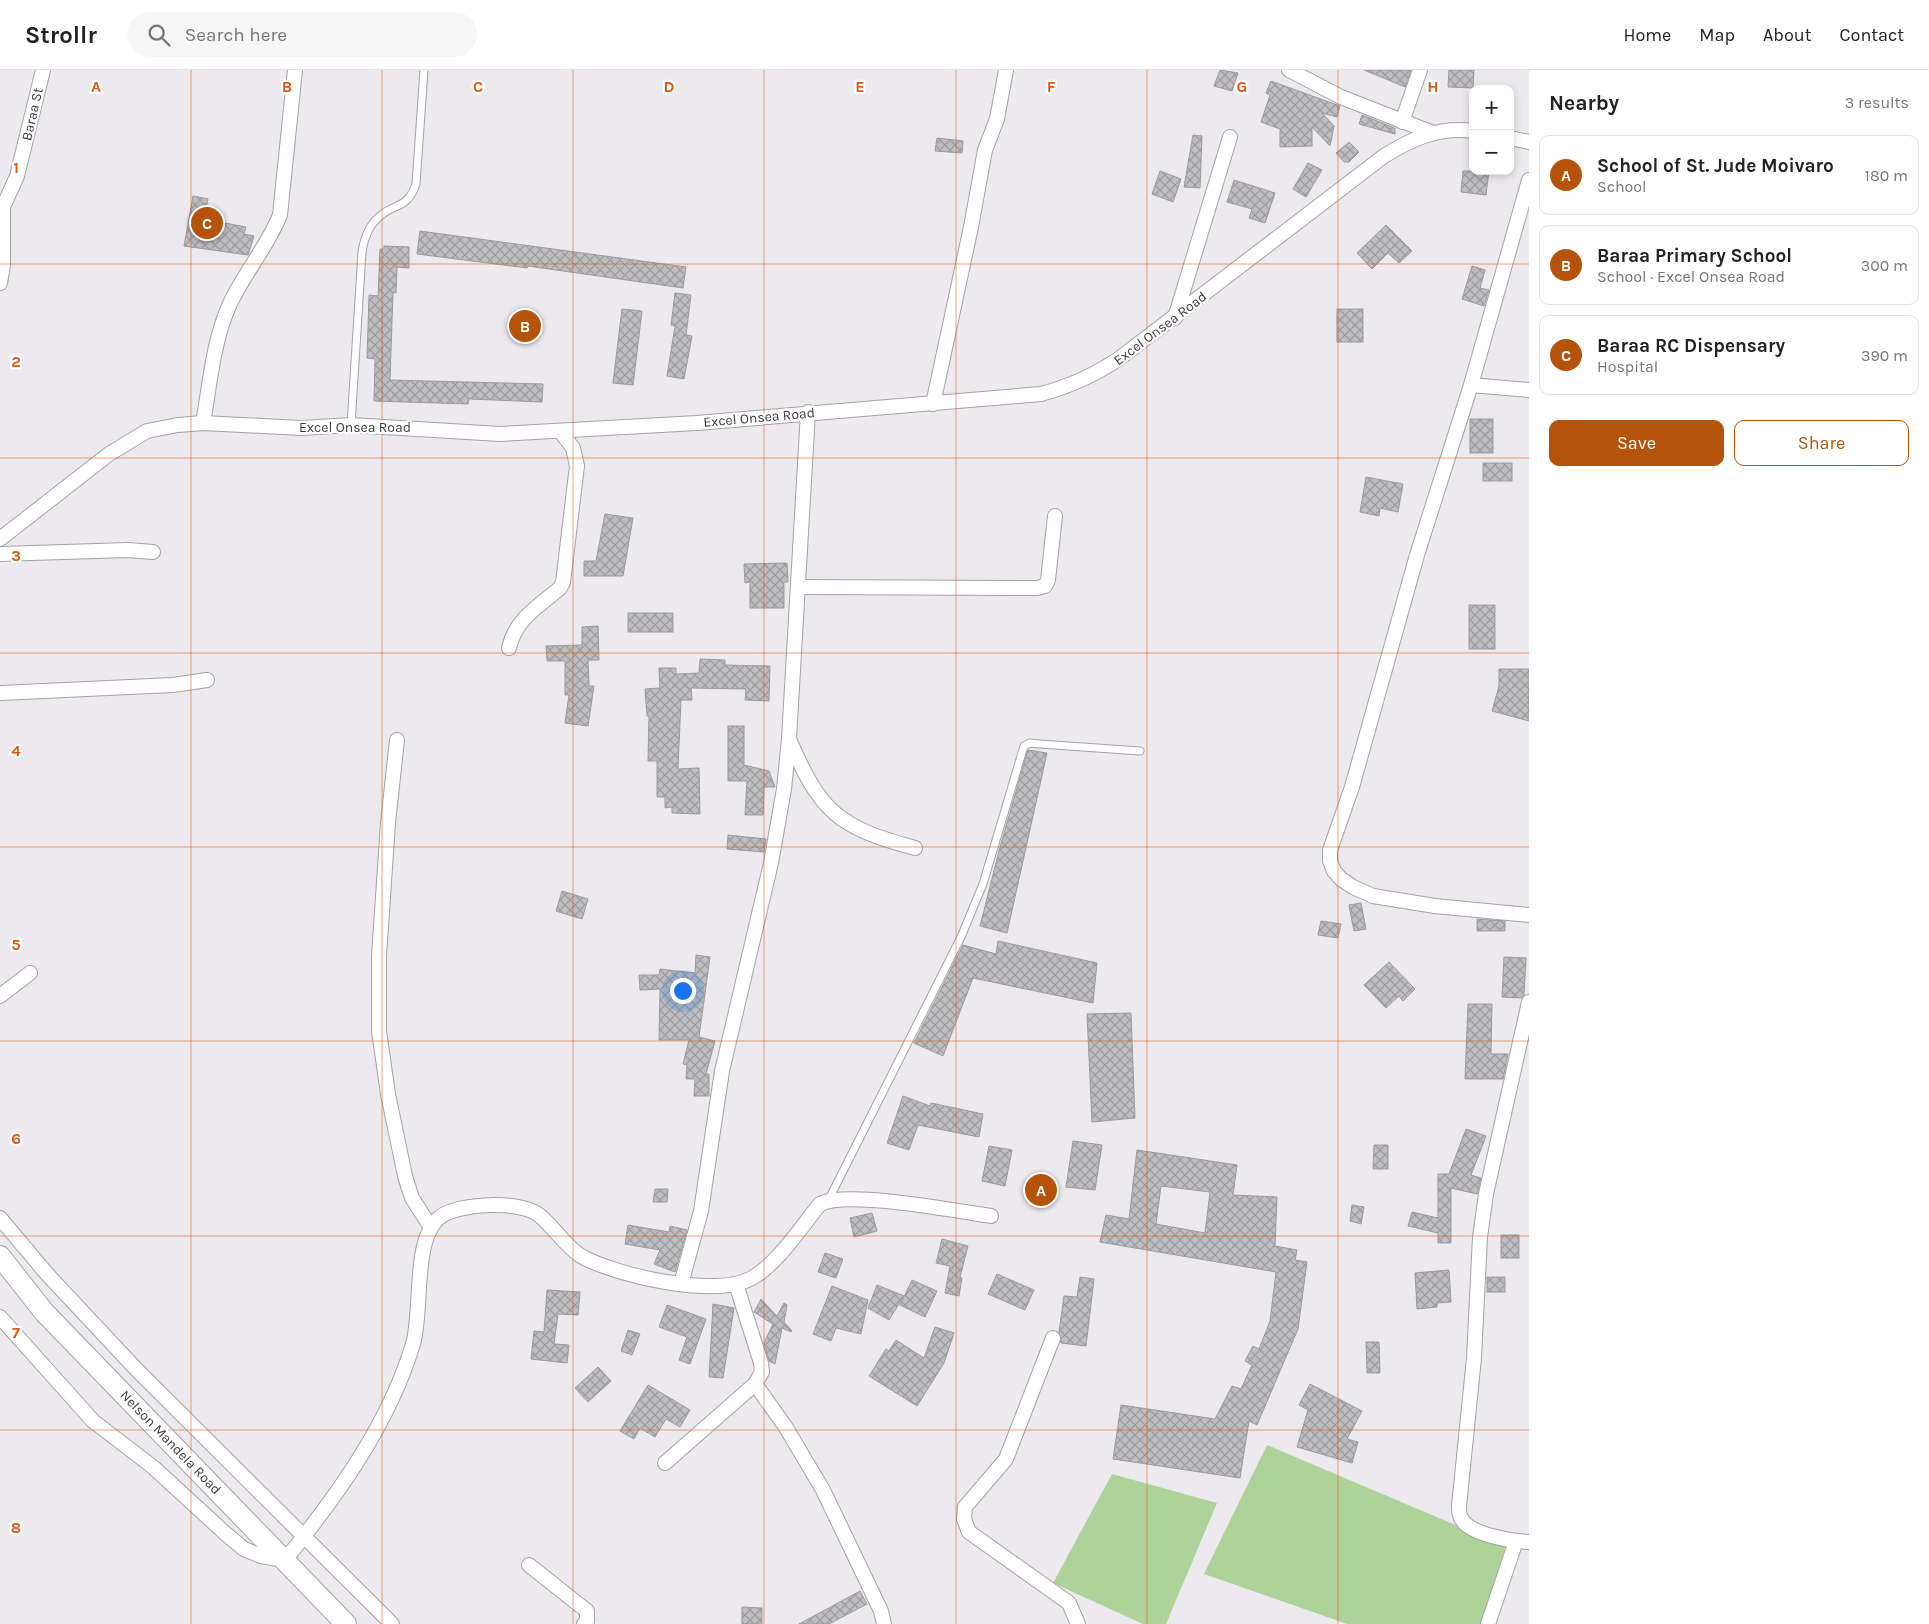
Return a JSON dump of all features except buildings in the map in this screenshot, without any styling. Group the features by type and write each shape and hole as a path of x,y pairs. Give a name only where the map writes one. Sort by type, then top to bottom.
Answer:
{"main road":[{"name":"Nelson Mandela Road","path":"0,1256 44,1312 346,1624"}],"street":[{"name":"Baraa St","path":"1,212 17,176 42,70"},
{"path":"203,423 222,322 230,303 273,235 280,215 295,70"},
{"path":"933,404 971,226 985,150 997,119 1006,70"},
{"path":"1289,70 1341,97 1434,133"},
{"path":"1402,122 1420,70"},
{"name":"Excel Onsea Road","path":"0,539 88,469 137,436 147,431 203,423 301,428 351,425 500,434 698,423 808,412 933,404 1041,394 1067,388 1099,372 1175,318 1384,156 1403,144 1434,133 1446,130 1469,131"},
{"path":"1175,318 1230,137"},
{"path":"1514,139 1529,142"},
{"path":"1529,180 1471,385 1417,555 1352,787 1334,836 1330,861 1334,871 1353,887 1373,896 1435,906 1529,915"},
{"path":"0,283 3,265 1,212"},
{"path":"1471,385 1529,390"},
{"path":"681,1284 701,1211 722,1071 772,855 784,789 789,739 808,412"},
{"path":"509,648 515,629 524,617 560,588 562,582 576,466 573,448 560,431"},
{"path":"798,587 1037,588 1045,586 1048,580 1055,516"},
{"path":"0,554 128,550 153,552"},
{"path":"0,693 172,684 207,680"},
{"path":"789,739 809,782 821,800 835,814 852,827 879,838 916,848"},
{"path":"397,740 379,956 379,1031 388,1094 405,1176 416,1206 430,1226"},
{"path":"0,996 30,973"},
{"path":"1488,1624 1522,1541 1484,1534 1469,1527 1461,1518 1458,1506 1474,1358 1480,1237 1486,1194 1529,1002"},
{"path":"0,1317 93,1421 153,1467 226,1534 252,1553 285,1560 340,1490 390,1404 413,1344 419,1308 421,1270 426,1237 430,1226 452,1210 480,1206 526,1208 538,1214 579,1255 605,1267 681,1284 714,1288 748,1280 765,1268 820,1204 829,1199 863,1200 991,1216"},
{"path":"0,1218 91,1323 187,1422 392,1624"},
{"path":"666,1463 756,1384 762,1372 761,1363 736,1284"},
{"path":"1053,1338 1006,1459 965,1507 964,1519 969,1532 1069,1603 1078,1624"},
{"path":"756,1384 785,1426 823,1490 881,1611 884,1624"},
{"path":"528,1566 586,1611 587,1621 584,1624"}],"lane":[{"path":"351,425 363,245 368,232 380,216 398,207 412,196 416,184 424,70"},
{"path":"829,1199 965,928 983,884 1024,746 1030,743 1140,751"}],"green space":[{"path":"1267,1445 1512,1549 1490,1624 1347,1624 1204,1574"},
{"path":"1112,1474 1217,1503 1166,1624 1143,1624 1053,1583"}],"place":[{"name":"Baraa RC Dispensary","path":"207,223"},
{"name":"Baraa Primary School","path":"525,326"},
{"name":"School of St. Jude Moivaro","path":"1041,1190"}]}
